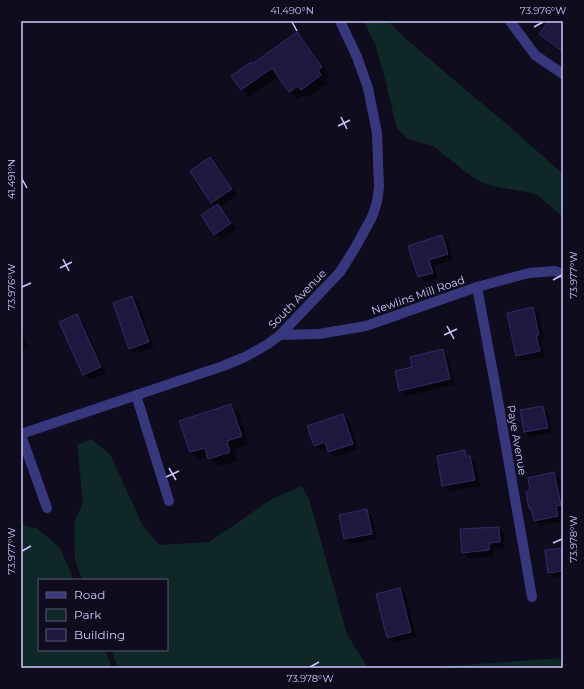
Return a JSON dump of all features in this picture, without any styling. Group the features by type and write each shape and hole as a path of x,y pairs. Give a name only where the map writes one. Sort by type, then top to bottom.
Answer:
{"street":[{"name":"South Avenue","path":"21,435 245,356 268,344 280,335 340,272 372,217 377,202 379,187 378,134 368,88 357,57 340,21"},
{"path":"510,21 535,55 563,74"},
{"name":"Newlins Mill Road","path":"280,335 319,334 366,326 477,287 529,273 555,271 563,274"},
{"name":"Paye Avenue","path":"477,287 532,597"},
{"path":"136,395 169,501"},
{"path":"21,435 47,508"}],"green space":[{"path":"363,21 388,21 407,40 563,174 563,217 536,194 488,185 472,177 433,146 408,139 397,129 375,44"},
{"path":"91,439 110,454 142,524 159,545 209,542 272,499 302,486 309,499 347,634 367,666 383,668 118,668 111,651 168,651 168,579 82,579 75,560 74,523 83,503 77,445"},
{"path":"21,516 25,526 36,528 60,548 74,579 38,579 38,651 105,651 112,668 21,668"},
{"path":"563,658 563,668 418,668"}],"building":[{"path":"549,21 563,21 563,52 539,34"},
{"path":"297,32 322,67 318,70 321,75 301,90 298,86 289,92 272,68 241,90 231,76 251,62 252,64"},
{"path":"210,157 232,189 211,203 190,171"},
{"path":"218,204 231,223 214,235 201,215"},
{"path":"442,235 448,254 429,260 433,273 418,277 408,246"},
{"path":"132,296 149,342 129,349 113,303"},
{"path":"533,307 539,335 536,335 540,351 516,356 507,313"},
{"path":"77,314 101,367 83,375 59,322"},
{"path":"443,349 450,379 399,391 395,371 412,367 410,357"},
{"path":"231,404 242,436 227,441 230,452 208,459 205,448 190,452 179,421"},
{"path":"543,406 548,428 524,432 520,410"},
{"path":"343,414 353,444 328,452 325,442 314,446 307,426"},
{"path":"465,450 466,456 470,456 475,480 442,486 437,456"},
{"path":"554,472 561,505 556,506 558,516 534,521 531,508 529,508 526,492 530,490 528,478"},
{"path":"367,509 372,534 344,539 339,515"},
{"path":"499,527 500,542 489,543 489,550 462,553 460,529"},
{"path":"563,548 563,571 548,573 545,550"},
{"path":"400,588 411,632 387,638 376,594"}]}
